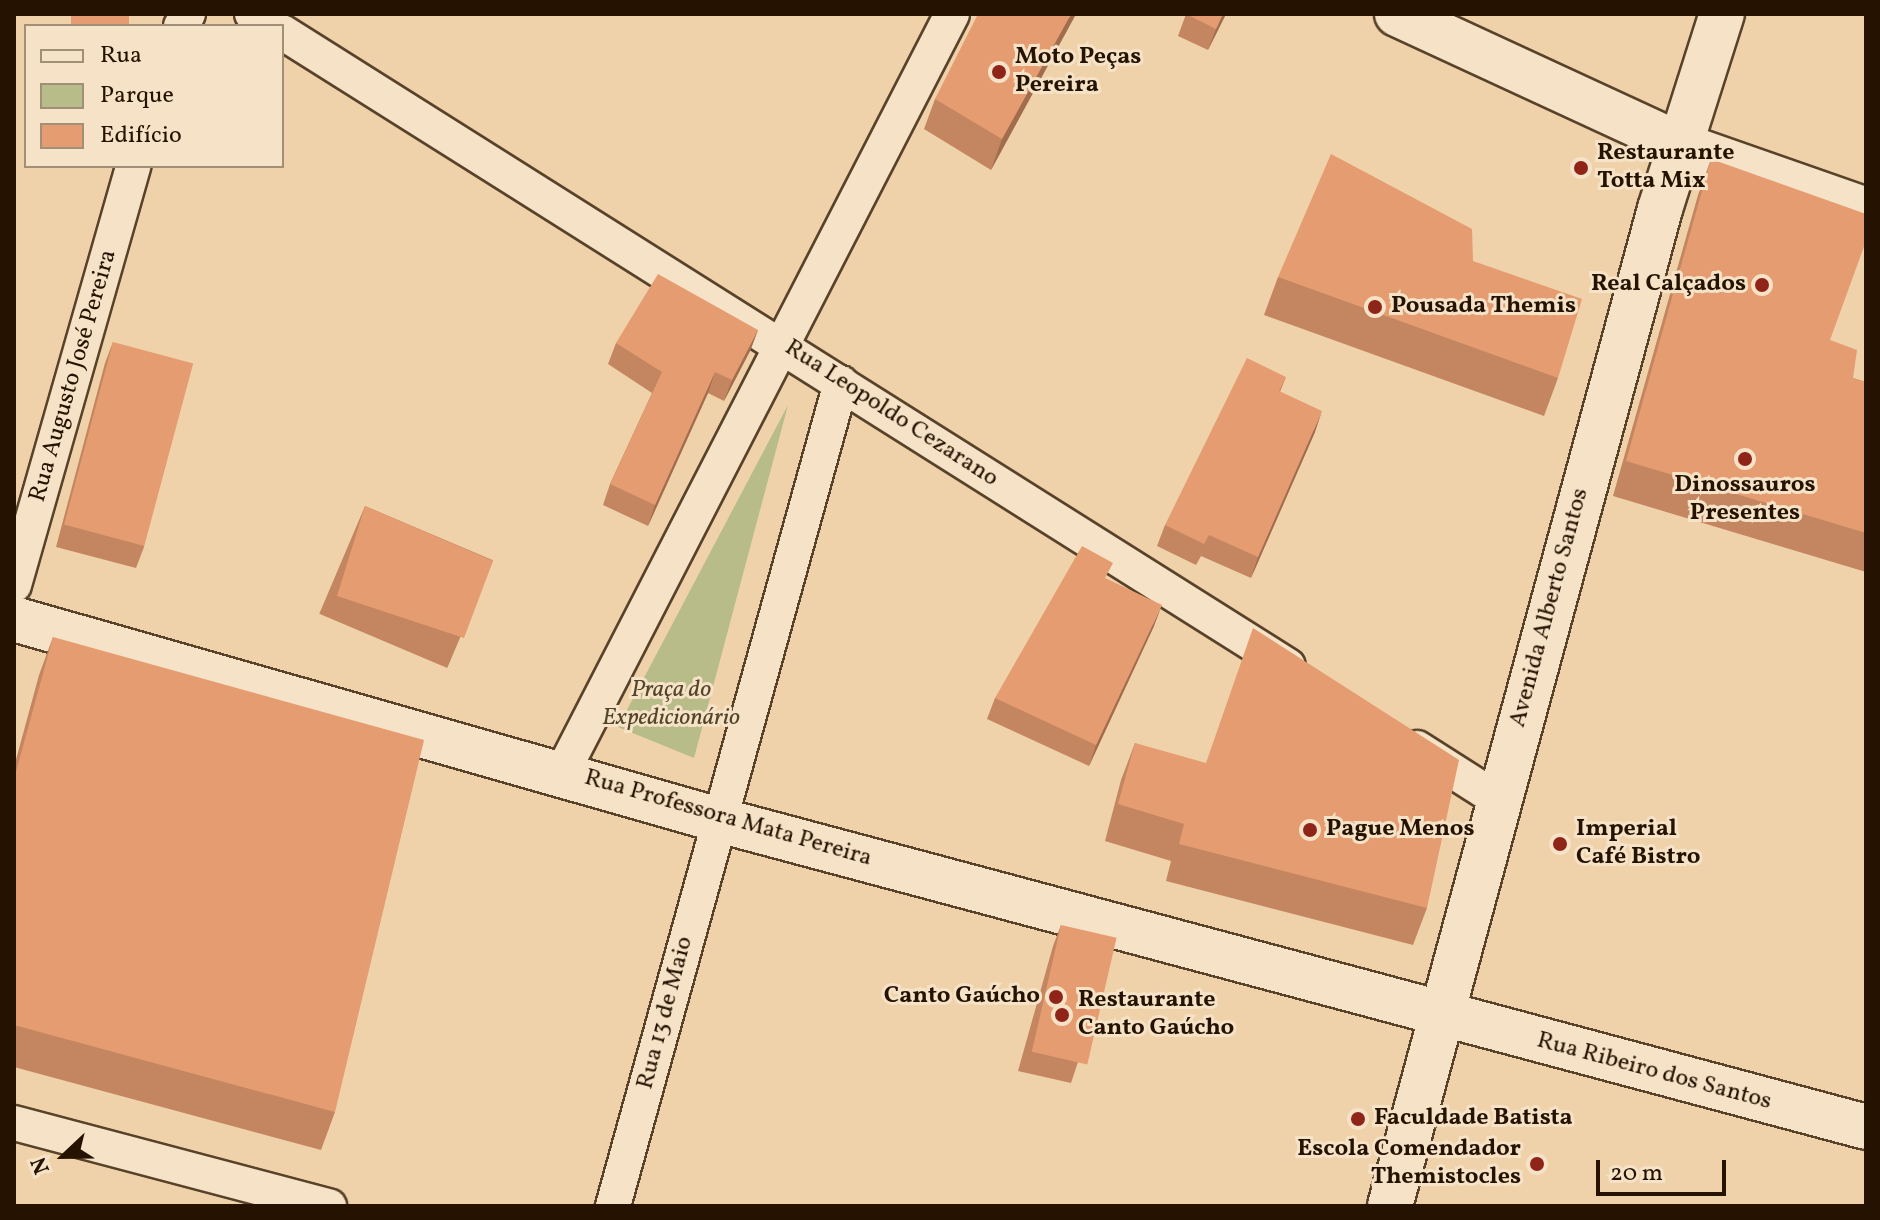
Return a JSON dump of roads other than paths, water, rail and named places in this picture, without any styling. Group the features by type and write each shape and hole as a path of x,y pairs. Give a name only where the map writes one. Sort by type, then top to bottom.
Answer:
{"street":[{"path":"563,771 952,14"},
{"path":"1397,14 1678,144 1866,210"},
{"name":"Avenida Alberto Santos","path":"1390,1206 1497,799 1678,144 1722,14"},
{"name":"Rua Leopoldo Cezarano","path":"284,33 1323,689"},
{"name":"Rua Augusto José Pereira","path":"14,585 132,168"},
{"path":"719,820 841,383"},
{"name":"Rua Professora Mata Pereira","path":"14,619 563,771 719,820 1442,1016"},
{"path":"1390,731 1497,799"},
{"name":"Rua 13 de Maio","path":"613,1206 719,820"},
{"name":"Rua Ribeiro dos Santos","path":"1442,1016 1866,1127"},
{"path":"14,1123 329,1206"}],"place":[{"name":"Moto Peças Pereira","path":"999,72"},
{"name":"Restaurante Totta Mix","path":"1581,168"},
{"name":"Real Calçados","path":"1762,285"},
{"name":"Pousada Themis","path":"1375,307"},
{"name":"Dinossauros Presentes","path":"1745,459"},
{"name":"Pague Menos","path":"1310,830"},
{"name":"Imperial Café Bistro","path":"1560,844"},
{"name":"Canto Gaúcho","path":"1056,997"},
{"name":"Restaurante Canto Gaúcho","path":"1062,1015"},
{"name":"Faculdade Batista","path":"1358,1119"},
{"name":"Escola Comendador Themistocles","path":"1537,1164"}],"park label":[{"name":"Praça do Expedicionário","path":"671,705"}]}
